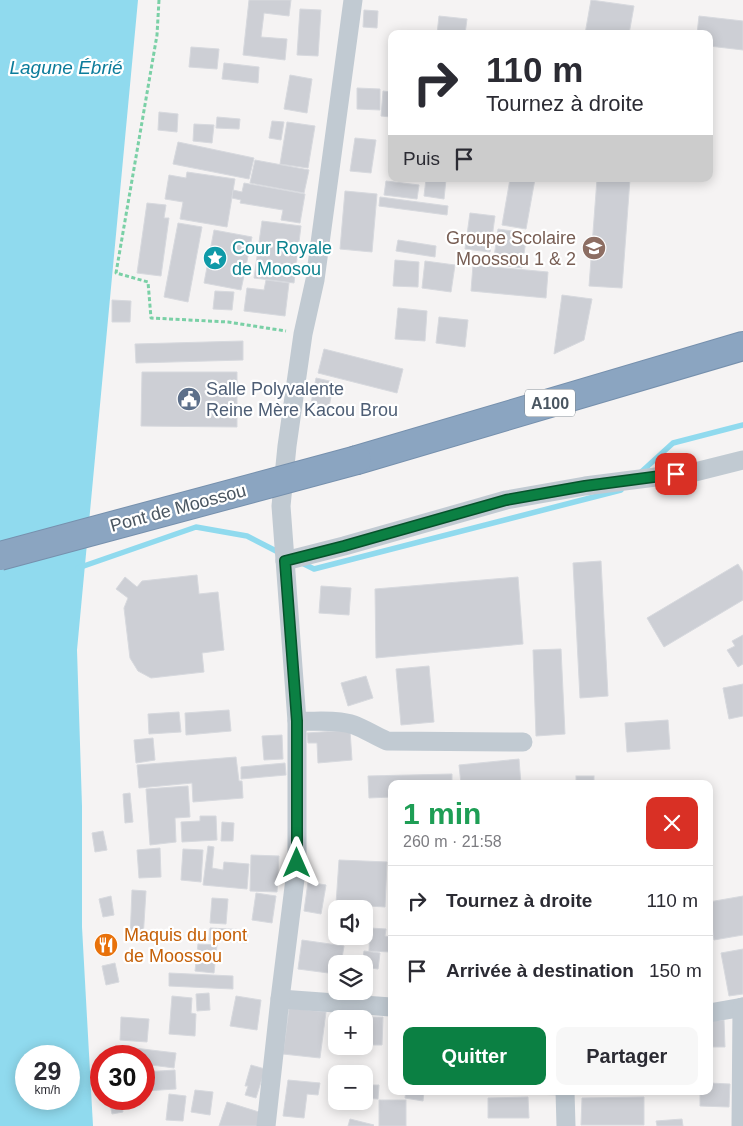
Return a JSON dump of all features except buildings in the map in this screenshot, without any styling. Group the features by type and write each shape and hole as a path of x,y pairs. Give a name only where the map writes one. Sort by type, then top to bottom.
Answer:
{"highway":[{"name":"Pont de Moossou","path":"0,556 357,460 743,346"}],"street":[{"path":"266,1126 297,863 297,721 281,506 287,446 304,334 315,280 353,0"},
{"path":"285,561 506,500 585,486 695,472 743,460"},
{"path":"297,721 339,722 354,725 371,735 387,740 523,742"},
{"path":"280,999 388,1007"},
{"path":"713,1012 743,1007 741,1126"},
{"path":"566,1095 566,1126"}],"path":[{"path":"159,0 158,35 116,273 148,282 151,318 228,322 304,334"}],"water":[{"name":"Lagune Ébrié","path":"0,0 138,0 77,650 82,806 82,927 90,1072 90,1110 92,1110 93,1126 0,1126"}],"waterway":[{"path":"639,474 673,443 743,425"},
{"path":"300,562 314,569 621,490"},
{"path":"78,568 196,527 247,536 280,553"}],"place":[{"name":"Groupe Scolaire Moossou 1 & 2","path":"594,248"},
{"name":"Cour Royale de Moosou","path":"215,258"},
{"name":"Salle Polyvalente Reine Mère Kacou Brou","path":"189,399"},
{"name":"Maquis du pont de Moossou","path":"106,945"}],"route":[{"path":"297,863 297,721 285,561 506,500 585,486 676,474"}]}
